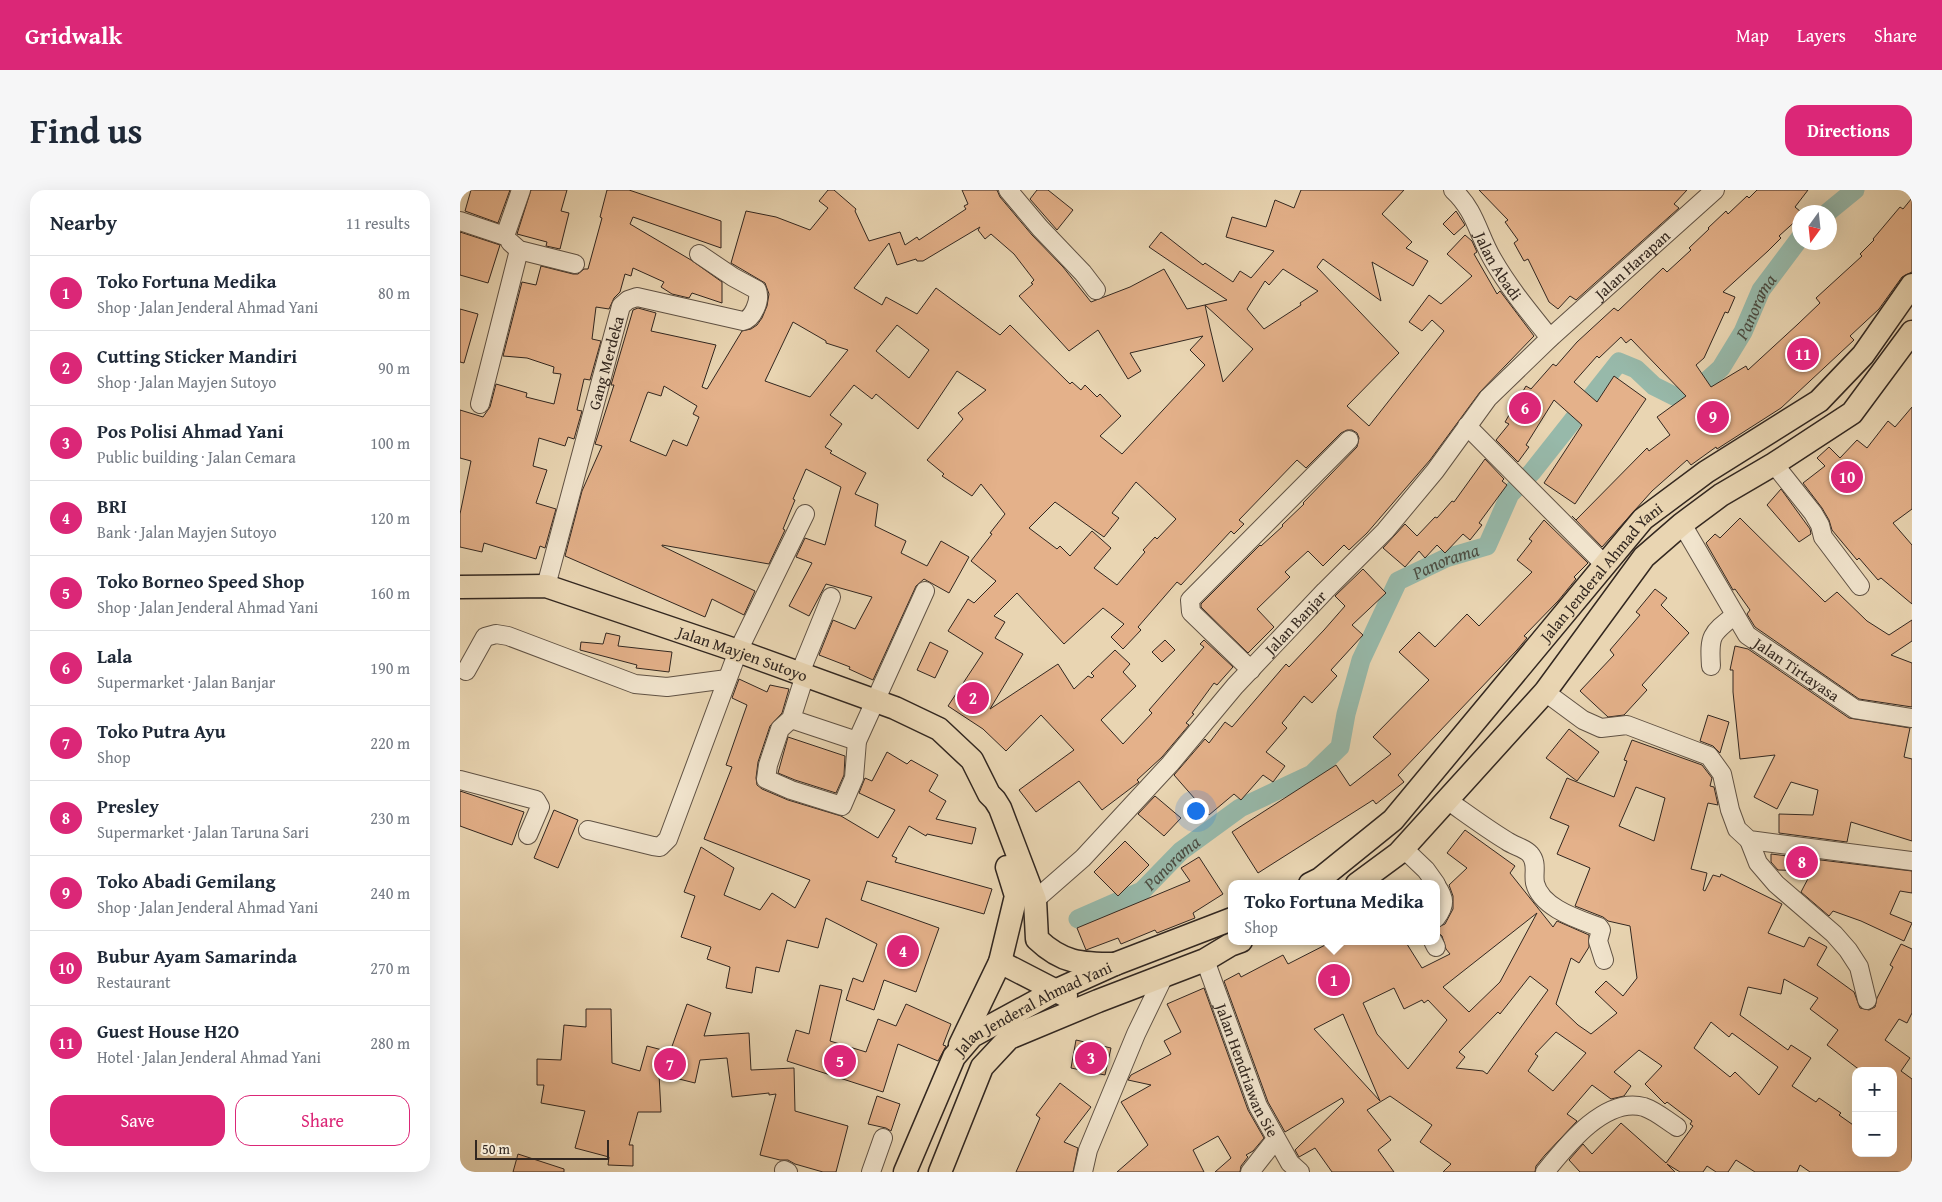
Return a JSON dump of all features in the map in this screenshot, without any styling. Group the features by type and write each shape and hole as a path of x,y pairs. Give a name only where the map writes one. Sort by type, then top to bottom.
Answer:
{"main road":[{"name":"Jalan Jenderal Ahmad Yani","path":"1318,880 1393,820 1643,519 1706,472 1819,401 1863,355 1912,285"},
{"name":"Jalan Jenderal Ahmad Yani","path":"1362,880 1404,848 1457,787 1545,692 1644,557 1682,524 1721,495 1774,464 1852,413 1912,332"},
{"name":"Jalan Mayjen Sutoyo","path":"460,587 546,586 803,674 895,708 939,729 972,760 989,794 1000,808 1035,900 1037,939 1034,962 1009,1038"},
{"path":"1424,782 1447,800"},
{"name":"Jalan Mayjen Sutoyo","path":"954,1057 1000,962 1016,896 990,814 989,794"},
{"name":"Jalan Jenderal Ahmad Yani","path":"905,1172 954,1057 972,1036 1055,991 1115,964 1228,921"},
{"path":"1037,939 1050,952 1068,960 1090,964 1115,964"},
{"name":"Jalan Jenderal Ahmad Yani","path":"940,1172 982,1067 1009,1038 1205,960 1230,945"},
{"path":"1000,962 1055,991 1078,1000 1098,1001"}],"street":[{"path":"504,236 521,190"},
{"path":"1008,190 1040,228 1083,272 1096,290"},
{"name":"Jalan Abadi","path":"1453,190 1460,196 1477,222 1492,259 1518,298 1550,338"},
{"name":"Jalan Harapan","path":"1550,338 1714,190"},
{"path":"460,221 504,236 519,250 575,264"},
{"path":"480,404 519,250"},
{"name":"Gang Merdeka","path":"546,586 620,306 628,300 637,298 742,321 748,320 750,317 758,299 757,290 733,277 699,254"},
{"name":"Jalan Banjar","path":"1035,900 1083,858 1170,764 1251,670 1325,591 1385,531 1435,471 1488,398 1550,338"},
{"path":"1467,426 1604,564"},
{"path":"1251,670 1191,612 1190,600 1349,440"},
{"path":"1774,464 1813,514 1820,525 1823,536 1860,586"},
{"path":"588,830 653,846 660,847 665,844 673,828 738,651 805,514"},
{"name":"Jalan Tirtayasa","path":"1682,524 1734,615 1748,635 1850,707 1860,711 1912,718"},
{"path":"831,597 803,674 791,719 780,729 768,765 766,779 791,790 842,806 854,778 857,741 925,591"},
{"path":"1710,666 1710,646 1713,633 1734,615"},
{"path":"466,671 485,637 496,634 508,636 635,684 667,687 727,679"},
{"path":"1545,692 1583,720 1601,728 1628,725 1709,756 1722,774 1730,810 1737,829 1749,840 1758,863 1776,884 1834,934 1848,950 1859,967 1867,1000"},
{"path":"791,719 857,741"},
{"path":"460,780 536,800 540,806 528,835"},
{"path":"1447,800 1507,842 1527,850 1531,854 1535,864 1535,884 1544,899 1553,906 1601,930 1598,941 1604,960"},
{"path":"1749,840 1912,861"},
{"path":"1404,848 1433,880"},
{"path":"1440,890 1444,897 1444,904 1440,911"},
{"name":"Jalan Hendriawan Sie","path":"1205,960 1258,1106 1290,1163 1300,1172"},
{"path":"1083,1172 1088,1150 1136,1034 1164,976"},
{"path":"1545,1172 1569,1143 1592,1123 1615,1109 1634,1106 1644,1107 1677,1126"},
{"path":"871,1172 883,1138"},
{"path":"1250,1172 1276,1139"}],"building":[{"path":"471,190 510,190 498,223 465,211"},
{"path":"531,190 567,190 561,211 569,213 560,249 546,246 547,242 517,234"},
{"path":"607,190 629,190 721,221 721,248 633,217 630,224 691,260 722,282 722,303 692,293 689,298 672,294 661,287 664,282 633,268 631,276 625,274 620,292 614,298 609,309 596,307 592,339 601,341 590,380 584,379 577,410 582,411 574,439 568,437 565,446 539,438 533,466 547,470 536,503 556,509 545,548 540,546 536,559 484,543 482,552 460,547 460,514 471,461 460,458 460,410 483,417 490,407 496,384 527,393 526,397 554,404 561,374 553,373 554,367 527,358 503,356 522,282 536,285 541,266 573,274 578,274 584,269 588,269 602,218 600,217"},
{"path":"828,190 834,190 856,209 855,211 869,241 900,232 905,245 917,237 919,240 966,209 964,206 968,204 962,190 997,190 1000,197 1032,235 1063,267 1091,302 1130,287 1164,269 1187,309 1227,300 1149,247 1161,232 1203,265 1205,263 1233,282 1240,271 1251,278 1274,251 1226,237 1232,217 1266,227 1275,200 1294,208 1301,190 1404,190 1382,214 1412,242 1406,248 1428,261 1413,286 1372,262 1381,301 1323,259 1317,267 1399,353 1347,406 1369,426 1444,331 1432,320 1422,331 1409,322 1429,295 1441,304 1472,276 1447,254 1465,235 1472,241 1477,252 1474,254 1497,294 1500,291 1534,336 1480,392 1430,460 1367,533 1349,550 1344,545 1323,566 1308,551 1285,572 1290,577 1257,609 1274,627 1248,653 1201,607 1201,604 1260,545 1283,526 1357,447 1359,438 1357,433 1352,430 1341,433 1306,468 1297,460 1239,520 1244,524 1234,534 1231,531 1181,585 1177,582 1138,627 1141,630 1123,649 1111,637 1124,624 1103,608 1064,644 1017,593 994,616 1005,622 995,638 1023,654 990,709 1058,664 1074,689 1088,676 1092,678 1094,676 1091,673 1115,650 1130,664 1123,672 1136,686 1101,720 1123,744 1152,713 1149,710 1204,647 1200,644 1204,640 1233,667 1217,685 1214,683 1186,723 1189,725 1162,757 1137,780 1139,782 1102,810 1079,781 1036,812 1019,790 1074,750 1041,715 1006,751 983,729 948,706 983,653 948,631 968,599 974,603 996,581 971,561 1005,514 981,484 972,496 942,476 944,474 927,460 963,419 958,413 986,390 957,371 918,429 876,394 872,399 854,385 830,415 842,424 825,447 832,451 830,453 866,473 855,494 878,504 875,526 906,541 901,553 927,566 941,541 969,557 949,593 924,579 916,586 873,680 849,669 850,667 819,655 833,620 855,629 872,597 826,584 809,616 789,606 812,563 796,557 805,538 825,545 841,487 806,469 793,499 795,500 783,529 785,530 769,564 662,545 755,591 744,615 712,599 705,617 565,556 582,491 602,446 595,444 614,385 611,385 633,310 638,308 656,313 651,331 716,345 702,387 707,389 742,331 757,325 767,306 769,294 765,283 731,263 746,211 776,217 810,230 828,208 819,201","holes":["980,227 978,230 985,239 991,234 1014,254 1034,280 1031,283 1033,284 1019,296 1069,351 1098,330 1128,379 1141,371 1130,353 1203,336 1190,350 1205,365 1122,454 1100,436 1121,416 1100,394 1097,397 1085,385 1081,390 1072,382 1070,384 1010,325 1000,335 936,288 917,314 886,297 882,305 854,288 889,243 897,265 916,259 917,261 923,261","1283,269 1318,291 1300,303 1301,305 1264,329 1247,309 1265,281 1269,285","1205,305 1253,349 1223,382 1210,328","793,322 826,341 826,343 848,350 810,397 765,381","897,325 929,350 909,378 876,351","664,386 697,406 693,414 699,417 687,446 673,440 666,456 630,441 648,392 661,396","1136,482 1176,519 1157,539 1155,537 1143,550 1145,552 1117,585 1094,568 1111,548 1092,531 1070,556 1060,546 1057,549 1029,528 1055,502 1104,537 1119,518 1112,513"]},
{"path":"1037,190 1048,190 1073,210 1057,230 1030,199"},
{"path":"1479,190 1687,190 1674,204 1679,208 1576,300 1570,296 1558,309 1549,302 1528,259 1524,261 1514,243 1518,240 1505,222 1508,220"},
{"path":"1757,190 1808,190 1797,205 1792,205 1792,224 1779,236 1781,238 1723,292 1735,297 1728,313 1725,312 1704,358 1696,365 1711,387 1746,366 1748,370 1798,324 1820,303 1816,298 1862,256 1860,254 1874,240 1900,207 1903,209 1912,198 1912,272 1902,277 1879,309 1850,336 1854,340 1781,408 1717,449 1716,447 1691,465 1687,460 1652,491 1602,547 1572,516 1576,520 1647,448 1649,451 1670,435 1657,417 1686,396 1631,339 1626,343 1621,337 1599,358 1597,356 1574,382 1597,402 1614,376 1646,399 1575,504 1544,483 1582,425 1554,400 1526,445 1529,447 1518,462 1496,440 1509,424 1505,422 1526,386 1531,389 1553,364 1556,366 1577,342 1614,308 1618,311 1663,268 1667,272 1691,250 1689,248 1726,211 1728,214 1747,196 1749,198"},
{"path":"1456,211 1465,225 1454,235 1443,224"},
{"path":"460,232 500,245 488,283 460,275"},
{"path":"460,309 478,314 464,363 460,362"},
{"path":"1912,407 1912,509 1893,523 1912,545 1912,604 1881,578 1878,580 1859,558 1857,560 1832,530 1822,508 1803,483 1825,466 1817,458 1829,447 1840,458 1857,440 1867,448 1888,421 1895,427"},
{"path":"1485,459 1504,479 1502,481 1507,485 1479,523 1482,525 1470,540 1463,534 1445,553 1437,545 1425,558 1419,551 1405,567 1383,548 1405,524 1417,536 1452,501 1454,502"},
{"path":"1781,489 1810,529 1811,534 1799,542 1767,505"},
{"path":"1740,518 1825,602 1837,592 1867,621 1889,635 1912,620 1912,641 1891,655 1912,663 1912,707 1859,699 1755,627 1747,614 1750,610 1735,589 1733,590 1706,543 1715,534 1720,538"},
{"path":"1544,520 1588,563 1574,577 1576,579 1558,601 1524,636 1527,638 1517,650 1398,775 1404,782 1376,804 1373,800 1258,873 1232,832 1336,765 1350,786 1391,754 1373,737 1429,680 1399,652 1419,632 1435,647 1467,614 1479,626 1532,572 1517,560 1532,541 1529,539"},
{"path":"1363,569 1386,593 1352,625 1363,635 1331,670 1337,676 1312,703 1304,696 1282,723 1287,728 1266,752 1285,766 1273,782 1263,775 1241,800 1234,794 1209,815 1174,775 1205,739 1209,743 1225,722 1232,727 1286,664 1289,667 1324,630 1345,606 1335,596"},
{"path":"1655,589 1667,598 1661,605 1689,633 1642,685 1647,690 1624,715 1608,717 1580,691 1614,655 1610,650 1640,615 1636,612"},
{"path":"606,633 620,636 618,646 672,652 669,672 636,668 637,665 580,650 581,642 603,644"},
{"path":"1165,640 1175,650 1162,662 1152,652"},
{"path":"930,642 948,651 935,678 917,670"},
{"path":"1735,646 1748,649 1849,718 1910,728 1904,757 1912,759 1912,841 1851,822 1847,842 1779,833 1779,814 1813,815 1818,790 1791,782 1777,809 1754,797 1775,755 1740,759 1733,692 1733,670 1730,670"},
{"path":"739,679 767,692 770,685 789,689 782,713 770,726 758,762 757,785 762,789 788,800 841,816 878,838 895,810 859,793 865,778 872,781 887,752 907,764 911,760 938,775 929,791 946,801 936,819 976,828 972,844 927,834 926,836 909,826 892,856 897,858 895,862 992,889 984,914 867,881 861,900 939,928 916,992 884,980 874,1010 846,1000 853,978 863,982 877,944 826,918 818,948 787,940 779,972 756,967 752,993 726,988 730,967 707,959 711,947 681,937 695,896 684,892 701,847 734,868 724,895 760,910 772,893 795,908 810,880 704,839 732,767 726,765 747,705 732,698"},
{"path":"1708,715 1729,722 1720,753 1713,746 1700,741"},
{"path":"1569,729 1599,752 1577,781 1546,758"},
{"path":"788,737 845,756 844,775 836,793 778,773"},
{"path":"1632,740 1702,765 1712,778 1710,786 1714,787 1718,805 1708,803 1691,869 1707,873 1703,890 1705,891 1713,875 1720,877 1721,874 1782,904 1768,933 1804,947 1809,937 1827,947 1817,965 1854,992 1860,1008 1869,1010 1875,1007 1877,998 1893,967 1890,965 1901,944 1912,949 1912,1013 1907,1023 1899,1019 1885,1040 1910,1058 1901,1071 1912,1079 1912,1168 1908,1172 1810,1172 1800,1165 1797,1172 1755,1172 1736,1160 1728,1172 1716,1172 1707,1166 1703,1172 1680,1172 1667,1164 1675,1172 1580,1172 1569,1160 1583,1144 1592,1154 1621,1123 1666,1163 1693,1126 1690,1124 1692,1121 1667,1102 1665,1104 1645,1084 1662,1066 1639,1050 1614,1072 1631,1086 1624,1096 1611,1099 1592,1085 1567,1114 1577,1121 1545,1155 1536,1166 1535,1172 1443,1172 1451,1164 1420,1142 1432,1125 1390,1096 1367,1110 1391,1140 1378,1150 1394,1172 1332,1172 1315,1148 1299,1157 1295,1150 1344,1102 1342,1098 1285,1132 1268,1102 1224,981 1239,973 1241,977 1283,955 1288,964 1325,945 1408,945 1422,968 1450,954 1440,934 1440,926 1445,924 1453,909 1453,896 1449,885 1467,868 1447,853 1465,830 1515,866 1510,873 1553,927 1557,921 1589,935 1589,947 1579,963 1571,958 1556,1004 1578,1025 1591,1034 1617,1013 1595,992 1606,981 1623,996 1637,978 1630,926 1608,921 1603,917 1575,906 1590,868 1557,854 1569,826 1550,818 1567,778 1614,797 1627,761 1624,760","holes":["1636,787 1665,798 1654,841 1619,826","1537,913 1500,982 1469,1012 1443,987","1530,976 1548,990 1487,1074 1483,1071 1456,1068 1465,1057 1459,1052 1498,1012 1500,1014","1784,979 1818,998 1810,1009 1838,1030 1827,1045 1856,1067 1897,1067 1897,1157 1852,1157 1852,1124 1839,1115 1841,1113 1819,1098 1816,1102 1792,1086 1811,1058 1791,1045 1788,1050 1740,1015 1748,987 1781,994","1394,988 1404,1009 1422,1000 1424,1003 1428,1000 1447,1020 1408,1069 1377,1034 1363,1003","1343,1014 1380,1101 1314,1029","1711,1022 1729,1037 1732,1033 1778,1067 1759,1095 1735,1072 1730,1077 1694,1048","1556,1032 1586,1053 1553,1091 1528,1071 1538,1056 1535,1054"]},
{"path":"460,791 524,812 512,845 460,826"},
{"path":"1155,796 1181,818 1164,836 1138,814"},
{"path":"554,810 578,820 558,868 534,858"},
{"path":"1125,841 1149,865 1118,896 1094,872"},
{"path":"1771,854 1912,871 1912,893 1900,891 1890,914 1912,923 1904,941 1861,921 1833,911 1829,916 1801,892 1812,871 1778,870 1771,862"},
{"path":"1199,857 1223,894 1193,913 1195,918 1157,933 1155,930 1121,944 1118,938 1086,950 1077,928 1190,881 1181,868"},
{"path":"820,985 842,990 830,1041 866,1052 878,1019 896,1026 906,1004 951,1024 943,1045 946,1046 938,1061 898,1044 883,1092 787,1061 796,1030 809,1034"},
{"path":"1204,988 1248,1110 1264,1138 1253,1151 1246,1155 1248,1157 1241,1166 1240,1172 1215,1172 1231,1158 1218,1136 1193,1150 1204,1172 1117,1172 1148,1145 1121,1102 1151,1085 1128,1080 1131,1075 1171,1054 1164,1041 1181,1032 1167,1004"},
{"path":"687,1004 711,1013 704,1036 749,1033 751,1070 794,1068 795,1111 848,1126 836,1172 823,1172 795,1164 788,1160 760,1155 776,1094 732,1097 727,1058 700,1060 695,1083 659,1074 661,1112 638,1112 629,1145 633,1145 633,1166 608,1165 609,1157 575,1148 585,1111 541,1103 544,1085 537,1085 537,1059 561,1060 564,1025 586,1027 586,1009 611,1009 612,1063 640,1071 647,1046 670,1052"},
{"path":"1076,1040 1111,1048 1105,1075 1071,1068"},
{"path":"1060,1083 1091,1107 1064,1142 1078,1148 1073,1172 1016,1172 1040,1118 1036,1115"},
{"path":"877,1096 900,1104 891,1131 868,1124"},
{"path":"518,1154 564,1169 564,1172 513,1172"}],"waterway":[{"name":"Panorama","path":"1837,205 1855,190"},
{"name":"Panorama","path":"1078,919 1142,891 1181,851 1240,808 1312,774 1340,747 1346,714 1361,660 1398,581 1446,558 1487,546 1510,494 1532,472 1619,362 1636,369 1654,386 1676,397 1700,387 1721,368 1743,332 1761,290 1792,249"}],"place":[{"name":"Guest House H2O","path":"1803,354"},
{"name":"Lala","path":"1525,408"},
{"name":"Toko Abadi Gemilang","path":"1713,417"},
{"name":"Bubur Ayam Samarinda","path":"1847,477"},
{"name":"Cutting Sticker Mandiri","path":"973,698"},
{"name":"Presley","path":"1802,862"},
{"name":"BRI","path":"903,951"},
{"name":"Toko Fortuna Medika","path":"1334,980"},
{"name":"Pos Polisi Ahmad Yani","path":"1091,1058"},
{"name":"Toko Borneo Speed Shop","path":"840,1061"},
{"name":"Toko Putra Ayu","path":"670,1064"}]}
